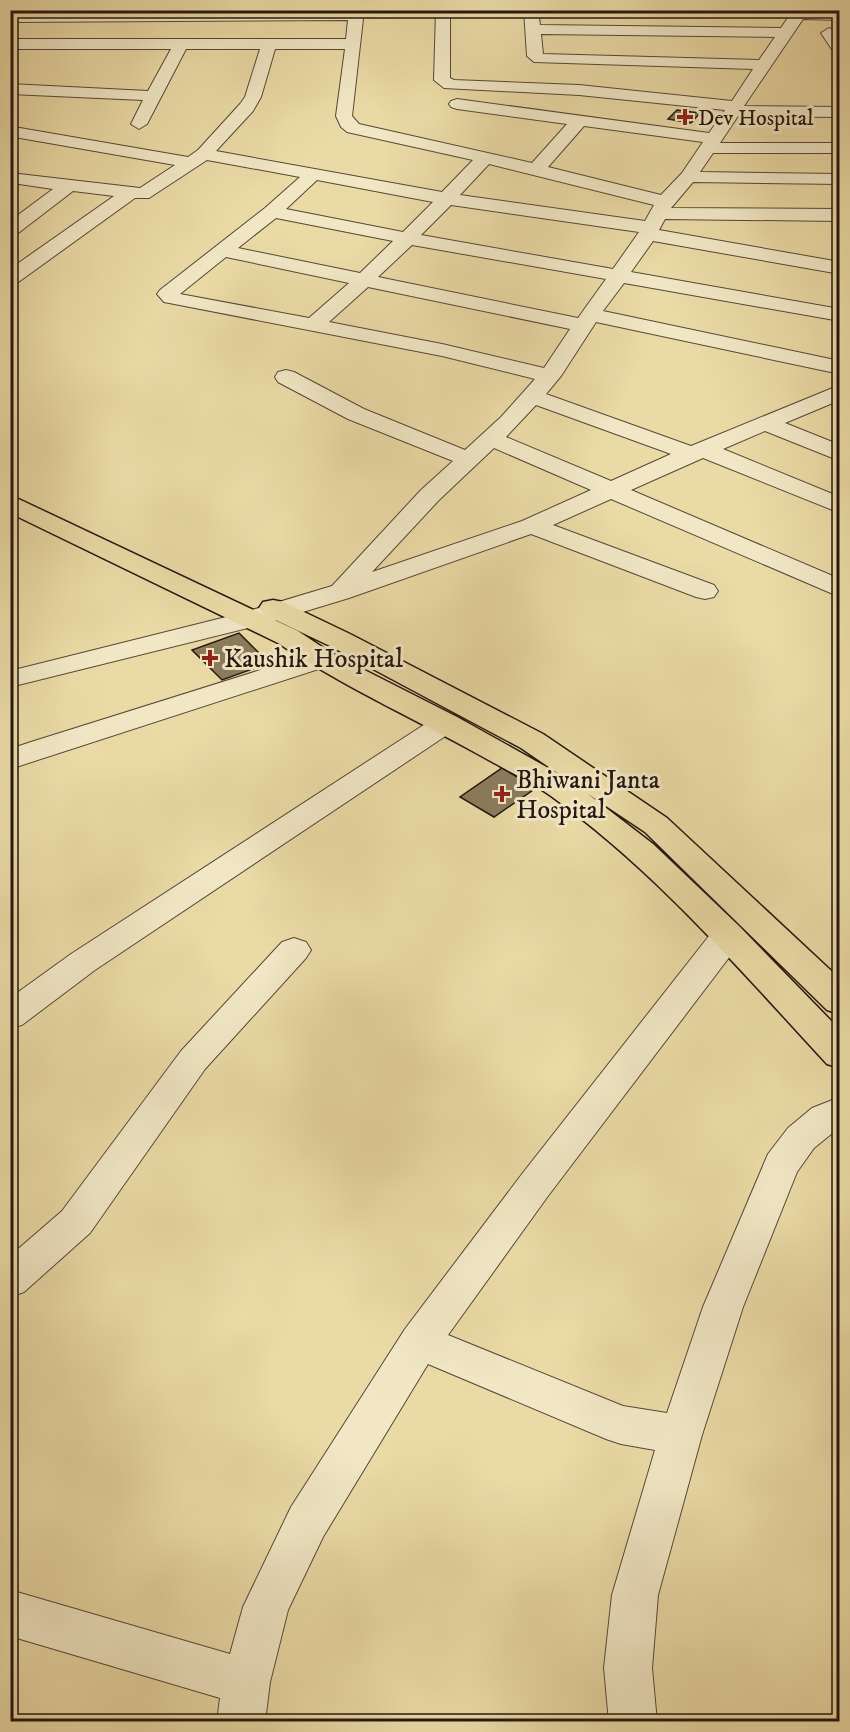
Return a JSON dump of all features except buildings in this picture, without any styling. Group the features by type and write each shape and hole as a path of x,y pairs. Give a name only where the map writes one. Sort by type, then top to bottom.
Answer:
{"main road":[{"path":"10,486 265,614 288,637 321,659 446,723 561,788 641,852 728,935 840,1054"},
{"path":"10,502 265,614 340,640 532,741 656,825 840,1001"}],"street":[{"path":"442,10 442,80 450,85 579,90 735,109 840,112"},
{"path":"531,10 535,56 540,59 764,65"},
{"path":"340,592 467,459 509,422 550,376 587,320 621,275 655,219 688,177 800,12 840,16"},
{"path":"10,18 357,13 344,116 347,123 362,131 536,169 655,219 747,251 840,268"},
{"path":"533,29 784,33"},
{"path":"830,33 840,51"},
{"path":"10,44 353,44"},
{"path":"50,97 84,44"},
{"path":"139,124 181,44"},
{"path":"10,181 19,179 129,194 149,192 198,158 247,107 253,97 269,44"},
{"path":"10,89 50,97 155,96"},
{"path":"443,102 581,119 711,143 840,148"},
{"path":"15,137 33,119"},
{"path":"536,169 581,119"},
{"path":"15,137 315,173 448,199 655,219 840,215"},
{"path":"314,325 366,279 448,199 485,158"},
{"path":"315,173 272,212 167,294 171,298 442,350 550,376"},
{"path":"688,177 840,179"},
{"path":"10,230 68,186"},
{"path":"10,279 129,194"},
{"path":"272,212 407,239 840,315"},
{"path":"747,251 771,229"},
{"path":"224,251 840,368"},
{"path":"286,377 357,414 467,459"},
{"path":"10,679 265,614 340,592 531,526 698,451 840,392"},
{"path":"532,396 698,451 840,506"},
{"path":"765,423 840,454"},
{"path":"490,438 840,589"},
{"path":"531,526 705,591"},
{"path":"10,760 41,748 321,659"},
{"path":"10,1016 83,962 446,723"},
{"path":"10,1613 243,1702 266,1607 307,1522 419,1341 535,1185 728,935"},
{"path":"10,1280 76,1222 193,1060 294,950"},
{"path":"633,1722 628,1668 635,1595 681,1435 723,1307 781,1165 801,1138 825,1118 840,1111"},
{"path":"419,1341 621,1425 681,1435"}],"place":[{"name":"Dev Hospital","path":"685,117"},
{"name":"Kaushik Hospital","path":"210,658"},
{"name":"Bhiwani Janta Hospital","path":"502,794"}]}
